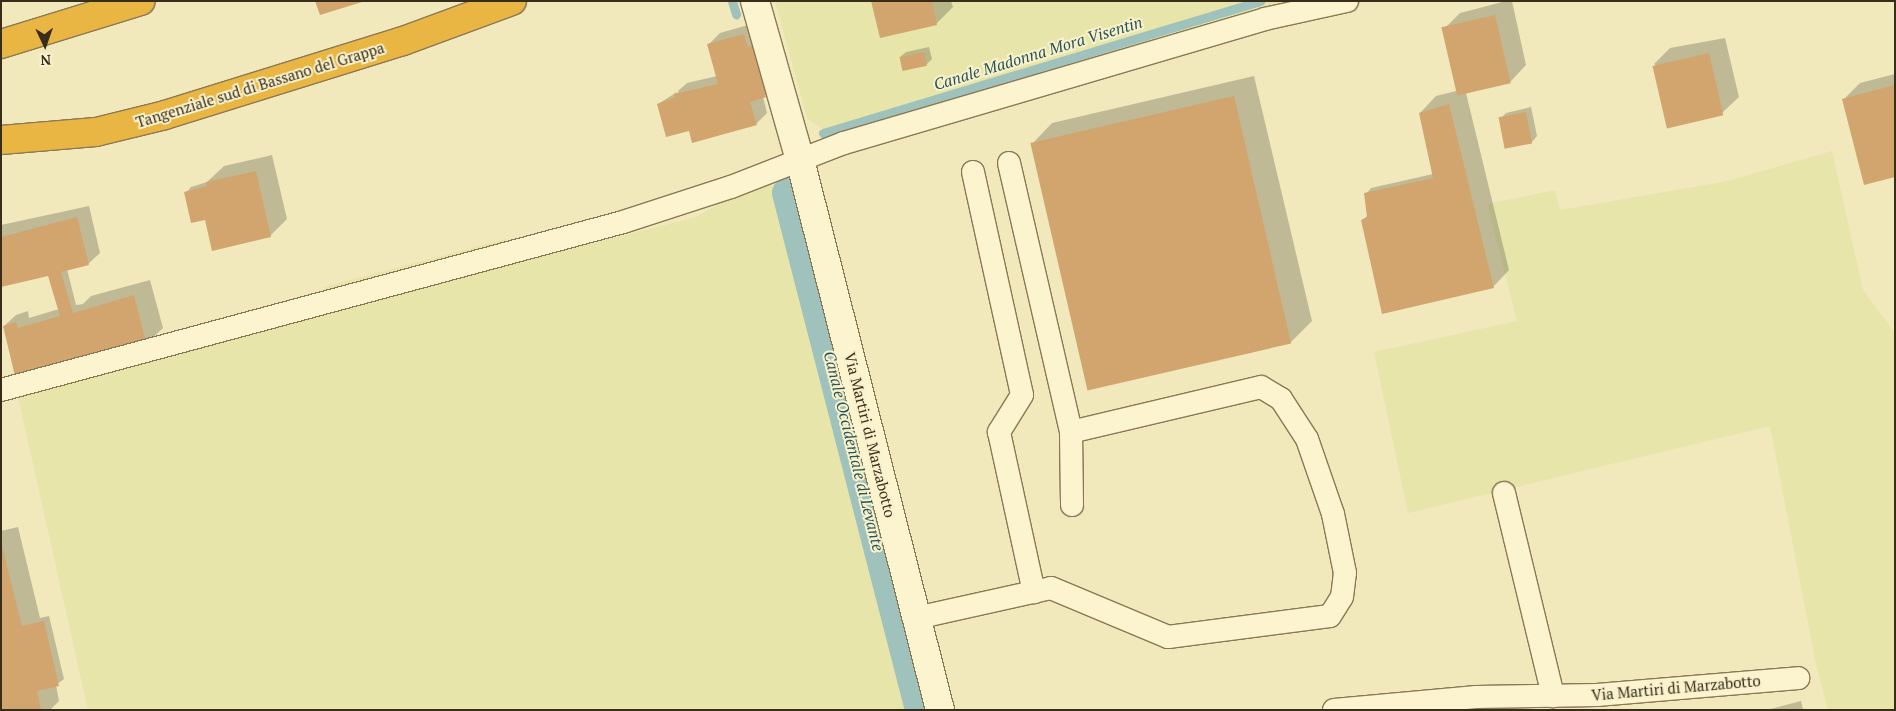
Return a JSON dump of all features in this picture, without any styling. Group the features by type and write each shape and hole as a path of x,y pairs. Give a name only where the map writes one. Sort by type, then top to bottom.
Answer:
{"highway":[{"path":"1,44 141,1"},
{"name":"Tangenziale sud di Bassano del Grappa","path":"1,140 96,132 165,115 412,38 512,1"}],"street":[{"name":"Via Martiri di Marzabotto","path":"754,1 800,160 940,710"},
{"path":"1,390 623,222 731,187 844,143 1265,18 1347,1"},
{"path":"1009,163 1070,432 1072,505"},
{"path":"973,172 1022,395 999,432 1034,592"},
{"path":"916,618 1051,588 1168,637 1330,616 1342,597 1345,574 1333,514 1307,439 1281,399 1262,387 1070,432"},
{"path":"1504,493 1553,696"},
{"name":"Via Martiri di Marzabotto","path":"1334,710 1477,703 1553,696 1597,695 1798,678"}],"shaded area":[{"path":"775,1 1353,1 849,130 824,130 807,118"},
{"path":"1832,151 1863,290 1895,333 1895,710 1828,710 1816,664 1770,426 1408,513 1374,352 1517,321 1487,204 1555,190 1560,210 1728,181"},
{"path":"768,176 789,186 791,182 795,185 932,710 88,710 17,392 330,313 324,287 506,239 512,264 696,217"}],"building":[{"path":"315,1 362,1 362,2 320,15"},
{"path":"871,1 932,1 937,25 880,38"},
{"path":"1495,15 1511,83 1457,96 1441,27"},
{"path":"744,34 748,47 752,46 766,97 750,102 757,125 692,143 689,131 666,137 657,104 675,97 674,94 718,84 707,44"},
{"path":"924,52 927,66 902,71 900,57"},
{"path":"1709,53 1723,115 1667,128 1652,66"},
{"path":"1895,85 1895,177 1864,185 1842,99"},
{"path":"1234,96 1291,343 1087,391 1030,143"},
{"path":"1449,104 1494,288 1382,314 1361,220 1367,217 1364,193 1433,178 1419,113"},
{"path":"1526,112 1532,143 1505,149 1499,117"},
{"path":"256,171 271,237 212,251 205,220 191,223 184,192 207,186 206,182"},
{"path":"77,217 89,265 61,272 73,313 134,295 147,346 15,376 3,326 16,322 18,328 60,316 48,276 1,287 1,237"},
{"path":"1,542 22,626 44,621 59,686 37,691 41,710 1,710"}],"waterway":[{"path":"732,1 736,14"},
{"name":"Canale Madonna Mora Visentin","path":"823,133 1261,1"},
{"name":"Canale Occidentale di Levante","path":"787,193 920,710"}]}
